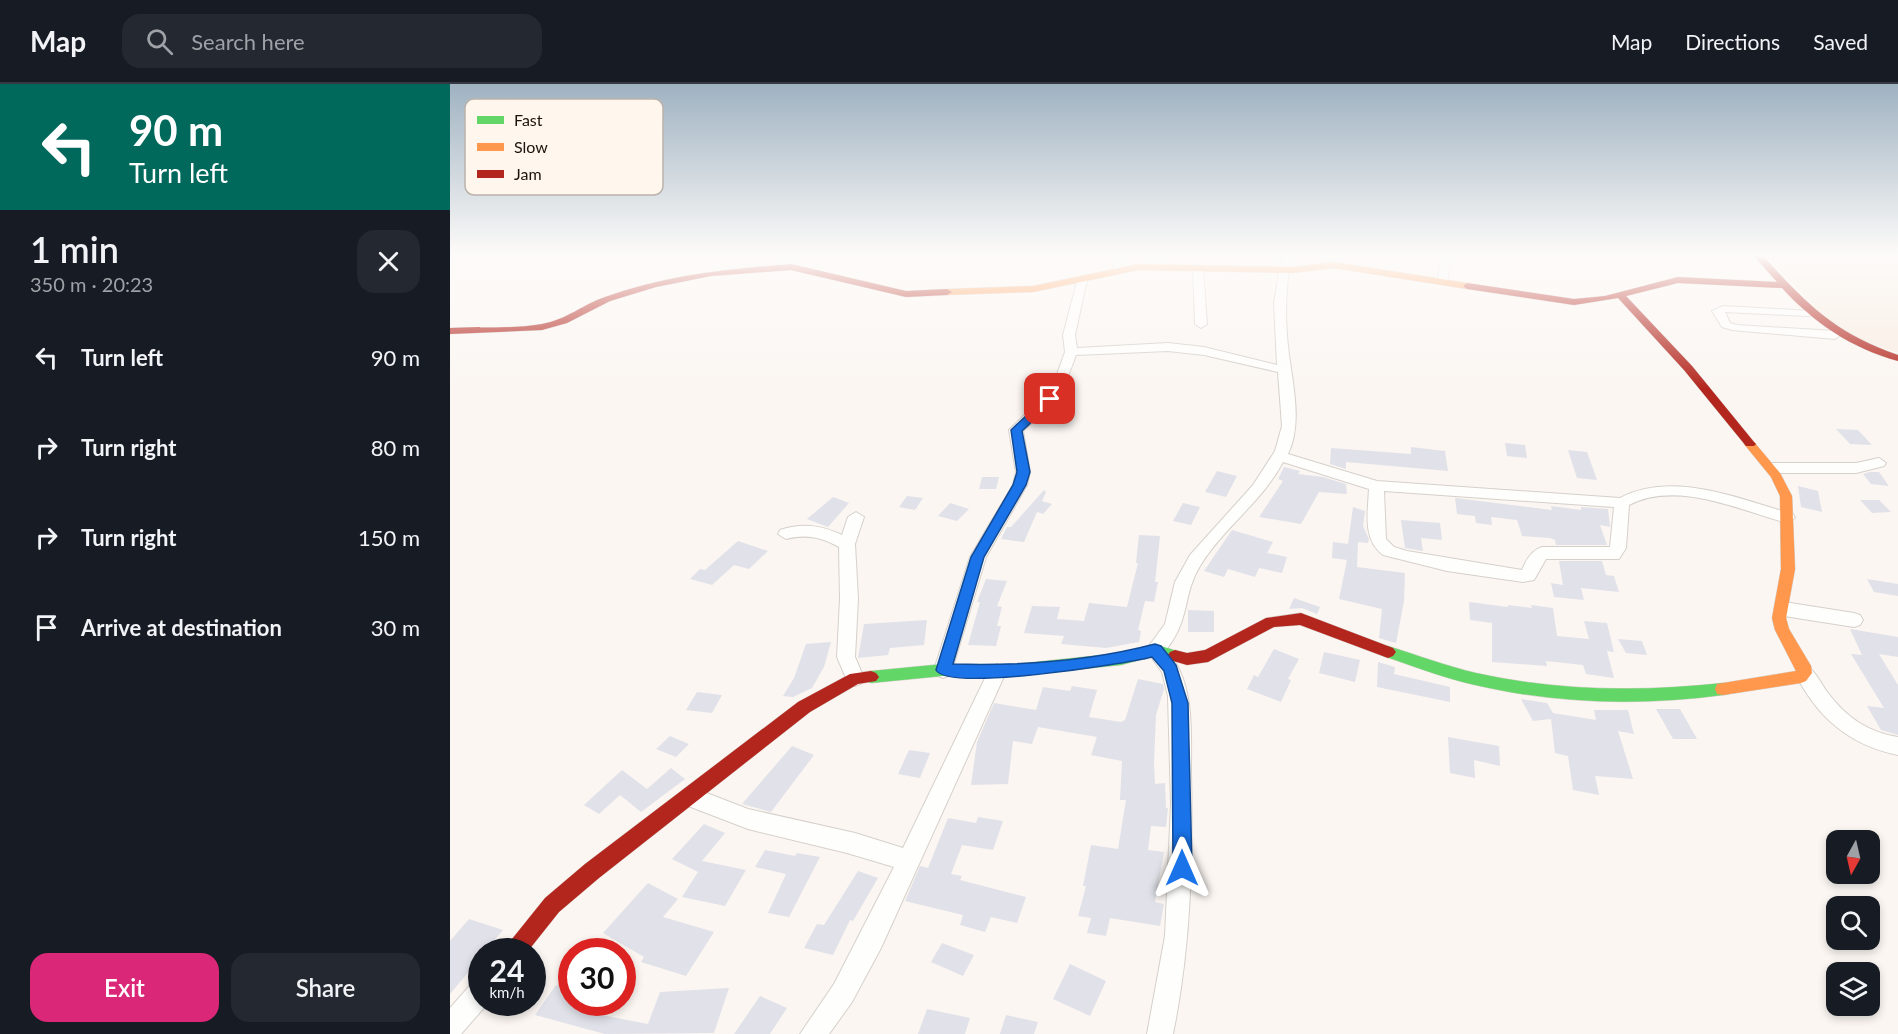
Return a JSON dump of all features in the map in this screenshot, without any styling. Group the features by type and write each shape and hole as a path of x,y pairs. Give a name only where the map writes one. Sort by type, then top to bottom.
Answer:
{"street":[{"path":"450,331 542,327 564,321 604,300"},
{"path":"943,670 978,557 1020,485 1023,472 1016,430 1050,399 1058,388 1071,352 1069,335 1077,300"},
{"path":"1200,300 1201,324"},
{"path":"1155,650 1174,625 1186,576 1205,548 1242,508 1279,456 1288,434 1280,317 1282,300"},
{"path":"1556,300 1594,300"},
{"path":"1625,300 1701,381 1754,450 1772,468 1784,488 1791,571 1784,609 1779,618 1782,630 1816,693 1846,727 1866,740 1898,746"},
{"path":"1798,300 1808,313 1835,335 1851,343 1898,358"},
{"path":"1808,313 1723,309 1718,311 1726,324 1736,328 1835,335"},
{"path":"1071,352 1168,347 1204,351 1284,370"},
{"path":"1279,456 1377,486 1622,503 1642,493 1676,491 1787,518"},
{"path":"1772,468 1856,468 1879,463"},
{"path":"1377,486 1377,524 1380,543 1387,551 1410,558 1523,576 1528,576 1533,563 1542,553 1613,555 1618,548 1622,503"},
{"path":"855,678 846,657 849,559 847,544 856,517"},
{"path":"786,534 802,529 816,530 847,544"},
{"path":"1784,609 1854,620"},
{"path":"525,938 552,905 592,871 692,797 804,707 855,678 943,670 996,672 1121,659 1155,650 1187,659 1208,656 1271,622 1290,618 1301,619 1370,647 1476,679 1594,697 1676,696 1794,678 1804,673"},
{"path":"1155,650 1171,669 1180,703 1183,813 1181,897 1167,1004 1160,1034"},
{"path":"813,1034 843,993 909,861 996,672"},
{"path":"692,797 718,811 848,843 909,861"},
{"path":"450,1027 468,1007"}],"shaded area":[{"path":"1809,300 1898,300 1898,353 1840,333"}],"building":[{"path":"1836,429 1858,430 1872,445 1850,444"},
{"path":"1505,443 1525,445 1527,458 1507,456"},
{"path":"1411,447 1445,451 1448,471 1346,462 1346,469 1330,464 1331,448 1411,454"},
{"path":"1568,450 1587,452 1597,480 1577,478"},
{"path":"1284,467 1300,471 1298,474 1323,477 1346,484 1347,494 1319,492 1301,524 1259,517 1283,481 1278,479"},
{"path":"1217,471 1237,476 1226,497 1205,492"},
{"path":"1879,472 1889,486 1871,484 1863,474"},
{"path":"982,477 999,477 996,489 979,489"},
{"path":"1798,486 1818,491 1822,512 1801,507"},
{"path":"1044,490 1046,492 1042,501 1052,504 1043,514 1037,512 1024,542 1001,539 1007,527 1011,527"},
{"path":"907,496 923,498 915,510 899,507"},
{"path":"833,497 849,503 828,527 807,519"},
{"path":"1455,498 1552,510 1551,506 1581,510 1581,507 1608,509 1610,527 1600,525 1607,545 1556,545 1555,540 1550,538 1522,536 1517,520 1491,517 1492,525 1476,523 1475,516 1457,514"},
{"path":"1860,500 1879,500 1891,512 1872,513"},
{"path":"950,503 969,509 957,521 938,516"},
{"path":"1183,503 1200,507 1191,525 1173,521"},
{"path":"1353,507 1365,511 1363,526 1369,539 1368,543 1358,542 1357,567 1405,573 1404,601 1396,643 1379,638 1382,609 1339,599 1347,560 1332,558 1333,542 1348,544"},
{"path":"1401,520 1440,523 1442,540 1421,538 1423,551 1405,548"},
{"path":"1232,530 1273,542 1267,553 1287,557 1282,573 1259,568 1255,577 1228,569 1224,577 1204,571"},
{"path":"1139,535 1160,536 1155,582 1158,582 1154,602 1145,601 1138,630 1141,631 1139,642 1106,648 1061,644 1064,636 1024,633 1032,606 1060,607 1057,619 1084,621 1089,603 1127,607 1138,563 1136,563"},
{"path":"738,541 768,551 749,569 734,565 712,585 690,579 700,569 705,570"},
{"path":"1559,561 1602,561 1606,575 1614,576 1619,592 1581,588 1584,600 1554,597 1551,583 1563,585"},
{"path":"986,579 1007,581 997,606 1002,607 997,626 1001,626 996,646 968,645 980,602 977,602"},
{"path":"1867,579 1898,584 1898,596 1874,592"},
{"path":"1294,598 1320,607 1317,614 1302,608 1289,609"},
{"path":"1469,602 1508,607 1508,605 1532,608 1531,605 1553,608 1557,636 1589,639 1584,621 1607,623 1614,652 1607,651 1614,678 1586,674 1583,665 1546,661 1547,666 1492,662 1492,623 1470,620"},
{"path":"1188,610 1214,611 1214,632 1188,632"},
{"path":"927,620 924,645 890,648 888,655 858,658 864,624"},
{"path":"1850,629 1898,637 1898,657 1879,654 1898,685 1898,735 1881,730 1867,706 1884,708 1851,654 1862,655"},
{"path":"1618,639 1642,641 1647,655 1626,653"},
{"path":"831,642 824,667 812,688 793,697 783,696 794,678 806,644"},
{"path":"1274,649 1299,659 1288,679 1291,680 1281,702 1247,689 1254,675 1258,677"},
{"path":"1324,652 1360,660 1355,682 1319,673"},
{"path":"1378,662 1395,667 1394,674 1450,687 1450,702 1377,687"},
{"path":"1138,679 1163,684 1164,689 1156,715 1154,763 1155,784 1165,783 1166,808 1168,808 1166,827 1151,826 1148,850 1164,852 1155,902 1164,904 1160,926 1110,918 1106,936 1087,933 1091,918 1078,916 1086,886 1083,886 1091,845 1118,849 1126,800 1120,800 1122,761 1091,755 1097,737 1038,727 1032,744 1013,741 1008,784 971,785 977,742 994,703 1036,710 1043,687 1070,691 1072,686 1097,690 1089,717 1121,722 1125,720"},
{"path":"697,692 722,695 712,713 686,710"},
{"path":"1521,699 1547,703 1553,713 1596,720 1594,710 1628,710 1634,734 1618,731 1633,779 1595,776 1599,795 1573,790 1568,756 1555,753 1551,719 1533,721"},
{"path":"1656,709 1680,709 1697,739 1673,739"},
{"path":"670,736 689,744 676,757 656,749"},
{"path":"1448,737 1499,746 1500,766 1474,760 1475,778 1450,773"},
{"path":"792,746 814,755 771,812 742,804"},
{"path":"909,750 930,753 920,778 898,774"},
{"path":"671,768 685,779 641,812 620,795 599,814 584,805 622,770 647,789"},
{"path":"978,817 1003,821 993,850 962,845 951,874 962,876 960,880 1026,897 1017,923 991,917 985,932 960,925 963,915 905,901 920,866 928,868 948,818 976,823"},
{"path":"704,824 725,833 702,861 746,870 725,906 682,897 698,872 672,859"},
{"path":"765,850 795,856 797,853 820,857 789,917 768,913 786,874 755,867"},
{"path":"858,871 878,878 853,921 850,920 833,955 804,948 817,924 824,925"},
{"path":"648,883 678,899 663,917 714,932 686,976 641,962 644,957 636,952 636,938 612,938 603,933"},
{"path":"469,919 503,930 496,938 468,938 468,973 450,994 450,941"},
{"path":"942,943 974,955 963,976 931,962"},
{"path":"1070,964 1106,981 1090,1016 1053,999"},
{"path":"556,985 558,986 558,1016 606,1016 648,1024 660,992 729,988 714,1033 605,1034 539,1016 546,1016 546,999"},
{"path":"760,996 787,1008 770,1034 734,1034"},
{"path":"927,1009 970,1018 965,1034 918,1034"},
{"path":"1006,1015 1038,1022 1034,1034 1000,1034"}],"traffic: fast":[{"path":"871,677 943,670 997,672 1121,659 1155,650 1175,656"},
{"path":"1388,652 1476,679 1538,690 1630,696 1723,689"}],"traffic: slow":[{"path":"1723,689 1801,677 1804,673 1803,666 1782,630 1779,618 1788,569 1786,496 1776,476 1750,444"}],"traffic: jam":[{"path":"450,331 542,327 564,321 604,300"},
{"path":"1563,300 1591,300"},
{"path":"1625,300 1688,368 1750,444"},
{"path":"1799,300 1819,319 1852,340 1898,358"},
{"path":"1175,656 1187,659 1208,656 1271,622 1301,619 1388,652"},
{"path":"525,938 552,905 592,871 804,707 855,678 871,677"}],"route":[{"path":"1050,399 1016,430 1023,459 1020,485 978,557 959,625 943,670 996,672 1121,659 1155,650 1171,669 1180,703 1182,868"}]}
